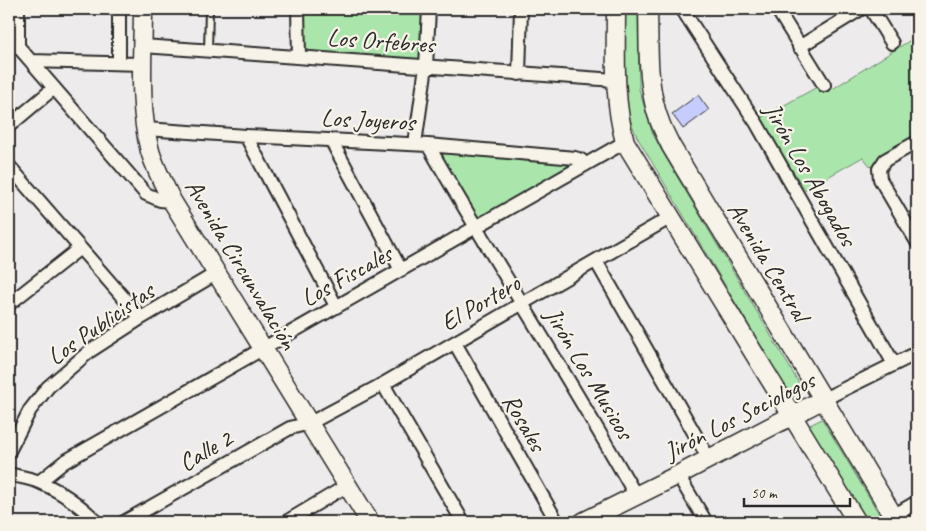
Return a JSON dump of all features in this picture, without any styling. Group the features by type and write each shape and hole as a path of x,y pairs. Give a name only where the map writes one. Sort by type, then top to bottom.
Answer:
{"main road":[{"name":"Avenida Circunvalación","path":"143,9 146,129 151,152 161,178 172,200 370,522"},
{"path":"616,9 615,80 617,106 625,142 857,522"},
{"name":"Avenida Central","path":"648,9 650,80 654,104 671,146 895,519"},
{"name":"Jirón Los Sociologos","path":"583,522 822,400"}],"street":[{"path":"18,9 18,47"},
{"path":"119,9 119,62"},
{"path":"298,9 299,56"},
{"path":"422,144 429,9"},
{"path":"519,74 521,9"},
{"name":"Jirón Los Abogados","path":"682,9 757,124 894,364"},
{"path":"777,9 824,85"},
{"path":"799,47 861,9"},
{"path":"871,9 892,43"},
{"path":"9,36 146,194 160,200 172,200"},
{"name":"Los Orfebres","path":"31,61 119,62 143,55 208,51 615,80"},
{"path":"9,126 54,88"},
{"name":"Los Joyeros","path":"146,129 246,136 422,144 575,158 581,160 585,165"},
{"path":"246,136 336,306"},
{"path":"332,140 401,270"},
{"name":"Los Fiscales","path":"38,482 64,462 336,306 476,229 625,142"},
{"path":"917,142 886,160 879,168 880,179 917,242"},
{"name":"Jirón Los Musicos","path":"422,144 522,304 636,496"},
{"path":"9,166 141,318"},
{"name":"El Portero","path":"310,423 455,343 671,217"},
{"path":"9,304 80,248"},
{"path":"596,262 709,459"},
{"name":"Los Publicistas","path":"9,451 30,410 48,387 90,351 217,273"},
{"name":"Rosales","path":"455,343 557,522"},
{"name":"Jirón Los Sociologos","path":"822,400 917,353"},
{"path":"383,384 463,522"},
{"name":"Calle 2","path":"124,522 290,428 310,423"},
{"path":"9,474 38,482 61,493 98,522"},
{"path":"678,475 706,522"},
{"path":"286,522 348,485"},
{"path":"895,519 917,502"}],"lane":[{"path":"208,51 209,9"}],"green space":[{"path":"305,9 426,9 425,60 305,52"},
{"path":"621,9 638,9 639,89 652,132 803,390 792,398 637,137 626,110"},
{"path":"917,36 917,136 871,167 863,157 805,190 759,119 819,86 826,93"},
{"path":"446,152 570,164 570,166 480,221 442,158"},
{"path":"822,419 884,522 867,522 808,426"}],"building":[{"path":"698,95 709,110 683,129 672,114"}]}
